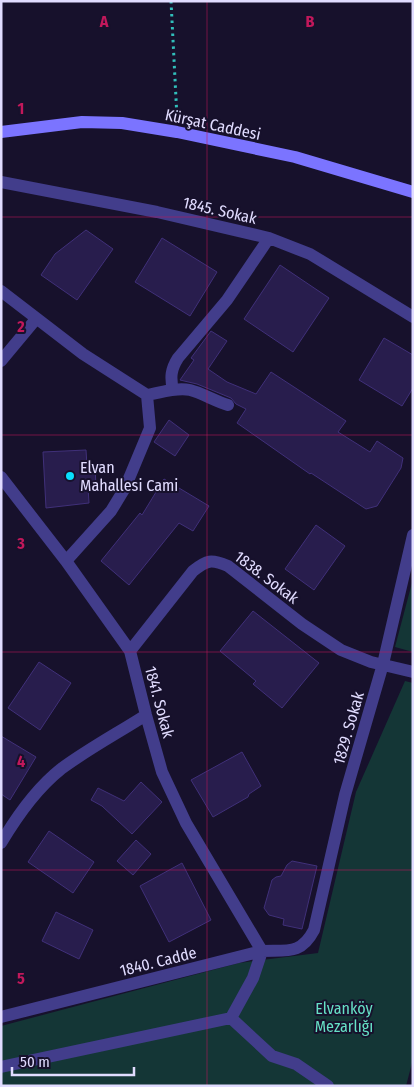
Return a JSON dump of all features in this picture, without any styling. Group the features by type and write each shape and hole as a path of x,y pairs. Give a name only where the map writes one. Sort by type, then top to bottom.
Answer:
{"main road":[{"name":"Kürşat Caddesi","path":"1,132 82,122 122,123 178,132 296,157 413,192"}],"street":[{"name":"1845. Sokak","path":"1,182 156,212 269,238 310,254 413,317"},
{"path":"173,390 170,377 178,358 228,300 269,238"},
{"path":"1,291 83,354 147,395 173,390 189,390 216,402 228,405"},
{"path":"1,361 36,319"},
{"path":"66,561 111,511 125,488 150,428 147,395"},
{"name":"1841. Sokak","path":"1,477 66,561 130,651 162,772 186,823 262,951"},
{"name":"1829. Sokak","path":"314,930 345,795 383,664 413,536"},
{"name":"1838. Sokak","path":"130,651 193,571 204,562 216,561 228,566 302,624 341,650 371,662 413,672"},
{"path":"1,843 5,826 61,769 146,715"},
{"name":"1840. Cadde","path":"1,1017 262,951 301,948 309,941 314,930"},
{"path":"1,1067 231,1018 253,978 262,951"},
{"path":"231,1018 272,1056 296,1064 328,1086"}],"path":[{"path":"171,1 178,132"}],"green space":[{"path":"413,579 413,652 395,647"},
{"name":"Elvanköy Mezarlığı","path":"405,681 413,683 413,1059 406,1086 1,1086 1,1026 239,963 318,953 356,792"}],"building":[{"path":"86,230 113,249 77,300 41,275 55,254"},
{"path":"162,238 217,272 190,316 135,282"},
{"path":"280,265 329,298 293,352 244,319"},
{"path":"211,331 227,341 208,369 227,382 256,394 271,372 346,421 338,432 370,452 377,441 403,458 401,468 377,506 366,509 310,474 237,423 246,409 236,404 231,398 197,384 180,380 194,360 191,358"},
{"path":"384,338 413,355 413,388 402,406 359,380"},
{"path":"169,420 189,435 175,456 154,442"},
{"name":"Elvan Mahallesi Cami","path":"86,450 87,466 95,466 96,487 88,487 89,503 46,508 43,452"},
{"path":"164,479 209,506 193,531 179,523 129,585 101,561 140,513 142,515"},
{"path":"316,525 345,546 314,590 285,569"},
{"path":"253,611 319,663 282,708 253,684 256,681 220,651"},
{"path":"39,662 71,683 40,730 8,708"},
{"path":"1,736 36,757 10,800 1,794"},
{"path":"242,752 261,786 249,794 248,797 213,817 191,780"},
{"path":"141,782 162,802 132,834 102,806 91,800 98,788 124,801"},
{"path":"49,831 94,862 73,893 28,862"},
{"path":"136,840 151,854 133,875 117,861"},
{"path":"292,861 317,866 302,929 283,925 284,919 269,915 264,908 272,880 281,876 287,865"},
{"path":"182,863 211,920 169,942 140,886"},
{"path":"56,912 93,930 79,959 42,941"}],"place":[{"name":"Elvan Mahallesi Cami","path":"70,476"}]}
